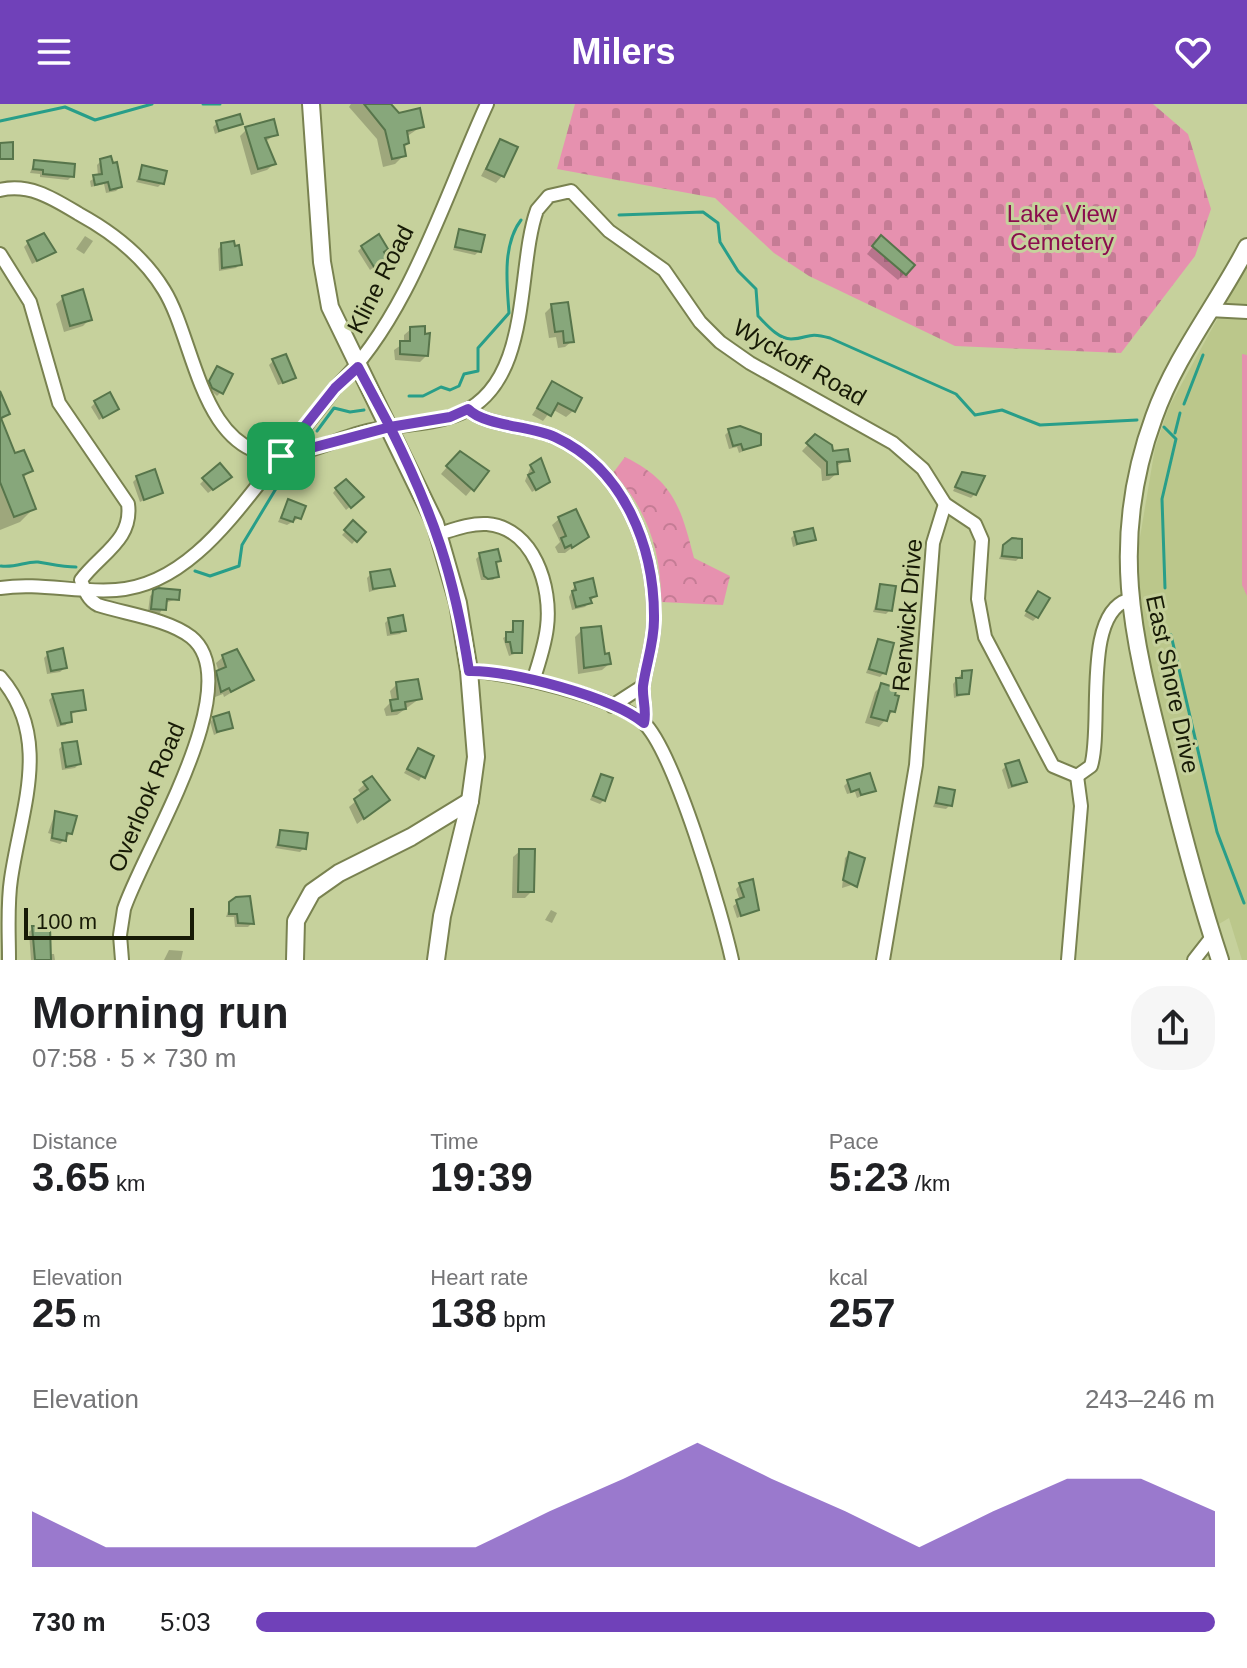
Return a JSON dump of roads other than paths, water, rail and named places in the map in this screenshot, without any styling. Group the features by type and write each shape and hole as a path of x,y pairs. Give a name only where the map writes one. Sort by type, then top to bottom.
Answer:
{"street":[{"path":"311,104 325,285 338,329 390,427 439,534 458,603 469,671 476,757 470,801 439,930 436,960"},
{"name":"Kline Road","path":"0,588 40,585 84,589 133,587 184,560 234,518 335,388 358,367 409,280 487,104"},
{"path":"0,190 20,188 51,198 88,218 141,259 173,306 198,384 217,415 248,447 281,456 390,427 450,417 468,409 478,417 538,430 570,445 605,474 641,534 652,584 653,636 643,686 644,723"},
{"name":"Wyckoff Road","path":"468,409 497,378 516,334 537,210 549,196 571,191 609,231 664,270 700,322 720,342 750,363 893,443 923,469 945,504"},
{"name":"East Shore Drive","path":"1220,960 1155,723 1128,600 1128,539 1141,457 1172,373 1247,247"},
{"path":"0,254 33,310 59,403 128,504 129,521 123,536 81,580 84,589"},
{"path":"1209,310 1247,312"},
{"path":"945,504 969,519 980,532 983,547 978,599 985,637 1053,766 1077,776 1086,772 1094,756 1098,667 1106,620 1119,603 1128,600"},
{"name":"Renwick Drive","path":"883,960 916,765 933,543 945,504"},
{"path":"439,534 471,524 489,524 508,531 536,559 548,615 533,681"},
{"name":"Overlook Road","path":"84,589 91,601 98,605 189,636 203,651 209,671 197,740 124,909 120,935 122,960"},
{"path":"469,671 488,671 533,681 612,706 644,723 657,741 681,797 732,960"},
{"path":"0,677 24,718 32,760 10,885 9,960"},
{"path":"612,706 643,686"},
{"path":"1068,960 1081,806 1077,776"},
{"path":"295,960 296,921 312,892 339,873 411,837 470,801"},
{"path":"1194,960 1212,937"}],"waterway":[{"path":"0,121 65,107 95,120 152,104"},
{"path":"203,104 220,104"},
{"path":"619,215 703,212 718,223 720,242 738,271 756,289 758,316 777,334 791,339 812,335 830,338 956,394 975,415 1002,410 1040,425 1137,420"},
{"path":"409,396 423,396 441,387 450,390 459,386 464,374 478,371 478,348 509,313 508,253 521,220"},
{"path":"1184,404 1203,355"},
{"path":"317,431 334,408 350,412 364,410"},
{"path":"1175,433 1180,413"},
{"path":"1164,427 1176,439 1162,499 1165,588"},
{"path":"195,571 210,576 239,566 242,545 280,482"},
{"path":"1,566 38,562 76,567"},
{"path":"1171,635 1217,832 1244,903"}],"park label":[{"name":"Lake View Cemetery","path":"1062,227"}]}
